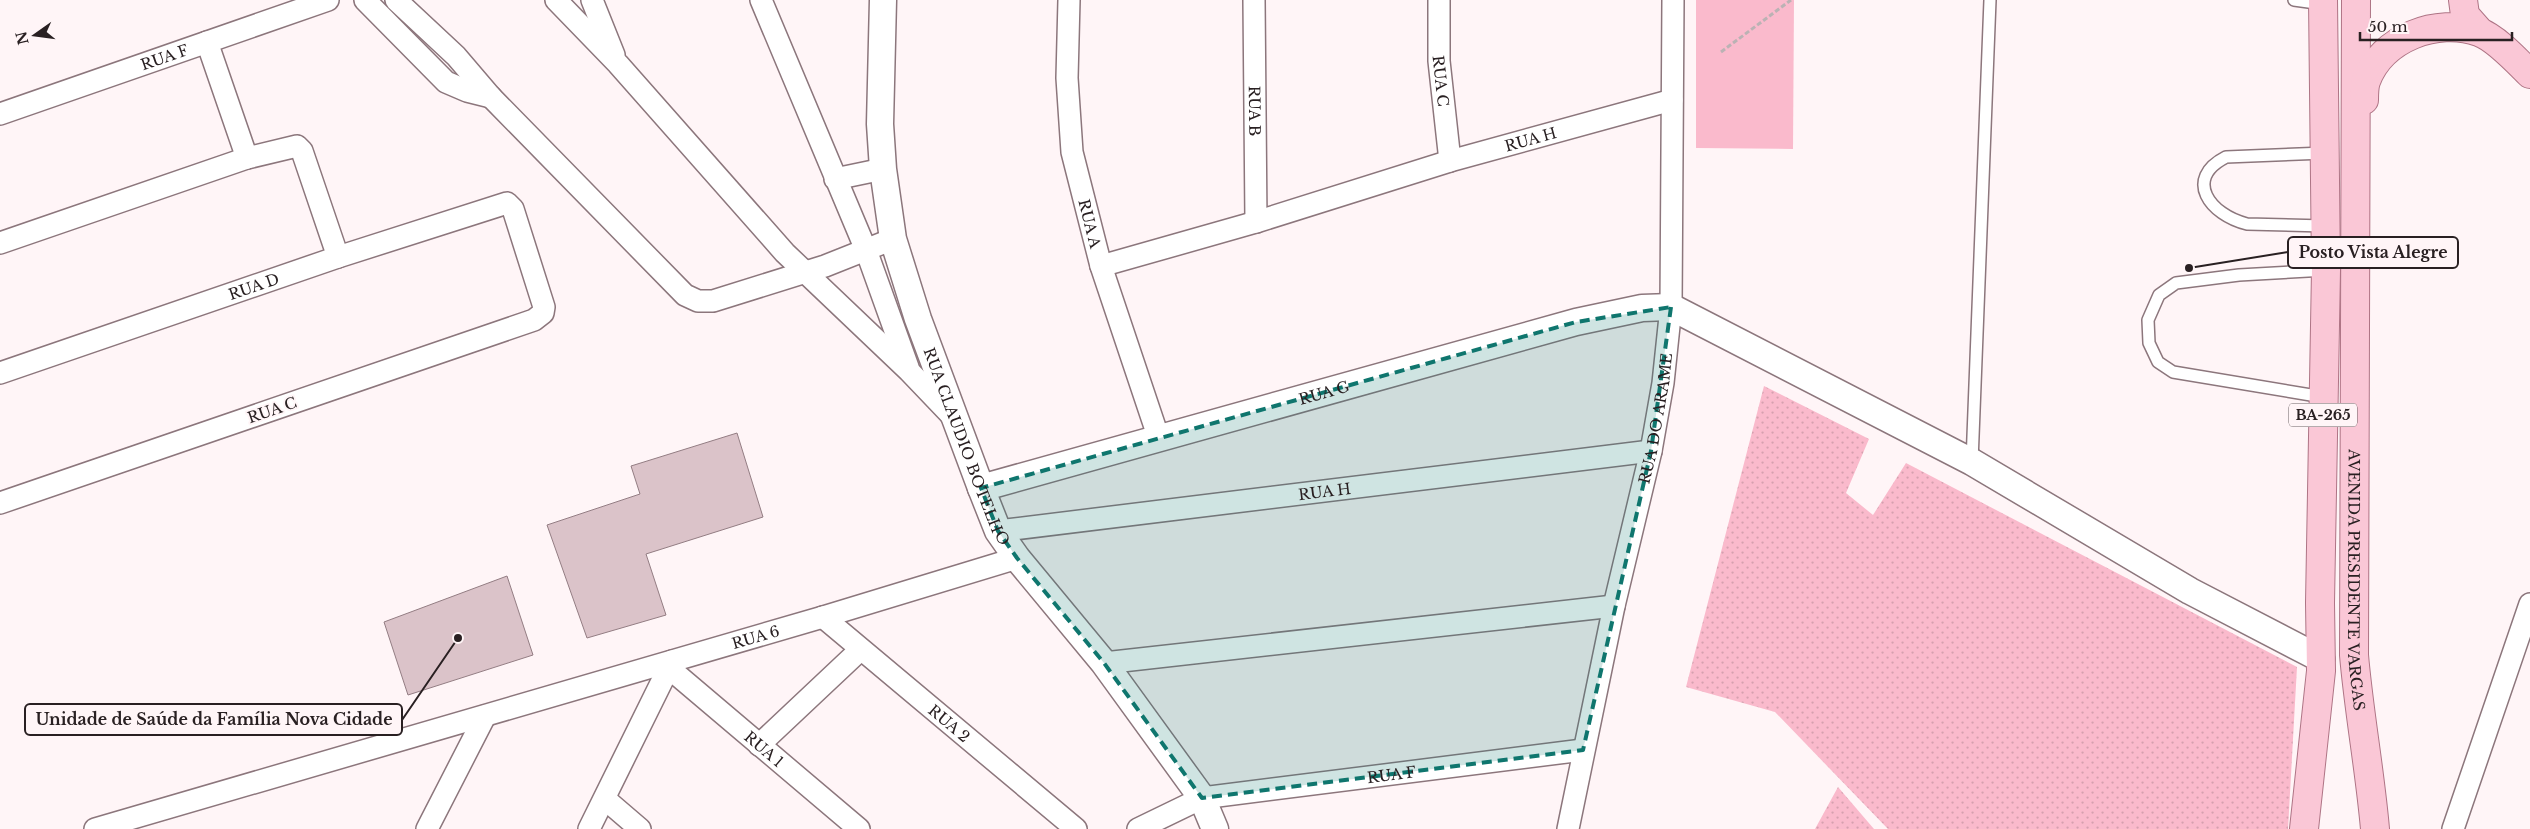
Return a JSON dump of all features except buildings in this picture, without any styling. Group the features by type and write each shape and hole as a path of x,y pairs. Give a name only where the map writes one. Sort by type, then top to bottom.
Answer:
{"main road":[{"name":"AVENIDA PRESIDENTE VARGAS","path":"2356,0 2354,654 2357,694 2372,788 2375,829"},
{"path":"2463,0 2465,15 2480,32 2507,52 2530,74"},
{"name":"BA-265","path":"2304,829 2321,659 2326,270 2323,2"},
{"path":"2356,221 2365,82 2373,68 2388,51 2405,37 2422,31 2450,28 2480,32"}],"street":[{"name":"RUA F","path":"0,114 328,0"},
{"path":"365,0 446,82 467,91 491,97"},
{"path":"396,0 456,56 491,97 685,296 698,301 713,301 804,272 893,239"},
{"path":"556,0 618,64 804,272 909,371 954,418"},
{"path":"592,0 618,64"},
{"path":"761,0 866,250 909,371"},
{"name":"RUA CLAUDIO BOTELHO","path":"883,0 880,124 883,169 893,239 918,319 980,488 998,531 1017,558 1104,663 1202,798 1215,829"},
{"name":"RUA A","path":"1070,0 1067,78 1072,152 1101,266 1159,439"},
{"name":"RUA B","path":"1254,0 1256,222"},
{"name":"RUA C","path":"1439,0 1439,61 1450,162"},
{"name":"RUA DO ARAME","path":"1568,829 1614,606 1651,451 1663,383 1671,307 1673,0"},
{"path":"207,42 247,158"},
{"name":"RUA H","path":"1101,266 1256,222 1450,162 1672,100"},
{"path":"0,243 247,158 297,146 302,151 338,257"},
{"path":"835,180 883,169"},
{"name":"RUA D","path":"0,373 338,257 507,203 513,208 544,307 543,313"},
{"path":"1671,307 1972,462 2190,592 2321,659"},
{"name":"RUA G","path":"980,488 1576,322 1642,308 1671,307"},
{"name":"RUA C","path":"0,503 534,320 543,313"},
{"name":"RUA H","path":"998,531 1651,451"},
{"name":"RUA 6","path":"95,829 484,716 670,665 1017,558"},
{"path":"2453,829 2530,604"},
{"path":"1104,663 1614,606"},
{"name":"RUA 2","path":"823,617 860,650 1076,829"},
{"path":"759,745 860,650"},
{"path":"590,829 670,665"},
{"name":"RUA 1","path":"670,665 759,745 859,829"},
{"path":"427,829 484,716"},
{"name":"RUA F","path":"1138,829 1202,798 1583,750"},
{"path":"605,799 640,829"}],"lane":[{"path":"1972,462 1990,0"},
{"path":"2294,0 2323,2"},
{"path":"2325,153 2226,157 2212,165 2207,174 2204,189 2210,204 2235,221 2247,224 2326,226"},
{"path":"2323,397 2173,372 2158,362 2149,343 2148,320 2159,295 2176,283 2238,275 2326,270"}],"path":[{"path":"1721,52 1791,0"}],"highlighted area":[{"path":"1671,307 1651,451 1583,750 1202,798 1104,663 1017,558 998,531 981,488 1576,322"}],"shaded area":[{"path":"1696,0 1794,0 1793,149 1696,148"},
{"path":"1764,386 1869,439 1846,493 1873,515 1906,463 2297,667 2288,829 1888,829 1775,712 1686,687"},
{"path":"1838,787 1874,829 1815,829"}],"place":[{"name":"Posto Vista Alegre","path":"2189,268"},
{"name":"Unidade de Saúde da Família Nova Cidade","path":"458,638"}]}
